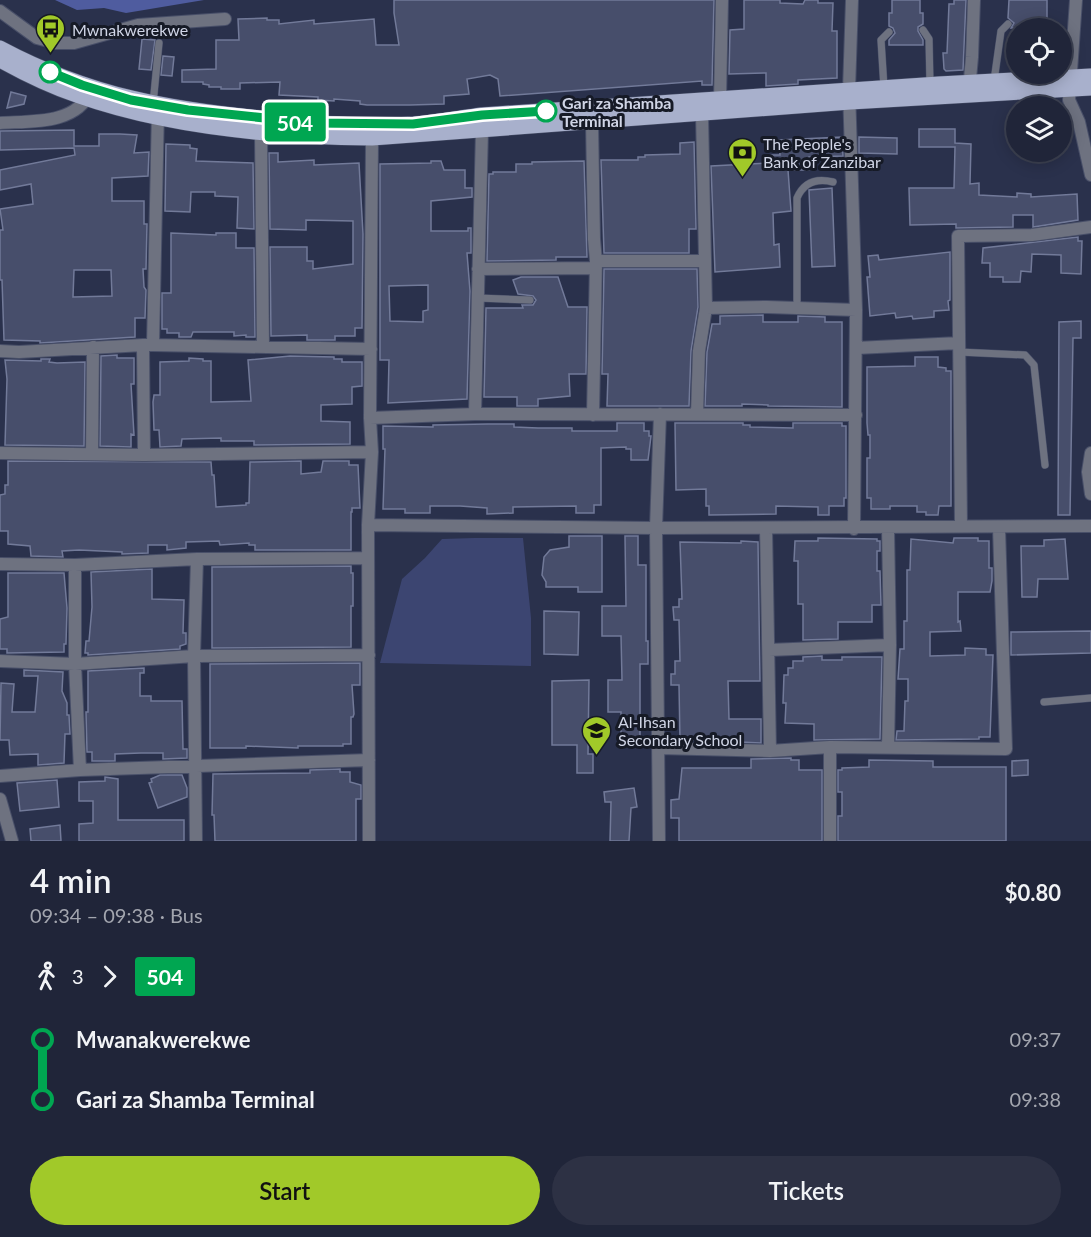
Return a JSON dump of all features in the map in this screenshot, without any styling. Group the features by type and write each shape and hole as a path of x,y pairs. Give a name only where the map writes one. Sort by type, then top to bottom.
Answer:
{"main road":[{"path":"0,48 89,93"},
{"path":"0,60 28,75 89,93 261,133 312,138 372,138 702,114 849,96 884,88 930,84 969,88 994,81 1006,81"},
{"path":"1072,78 1091,76"},
{"path":"1072,82 1091,88"},
{"path":"156,108 313,123 413,124 482,115 720,100 849,96 1010,84"}],"street":[{"path":"720,100 722,0"},
{"path":"852,0 849,96 856,310 854,529"},
{"path":"969,88 974,0"},
{"path":"1072,23 1076,0"},
{"path":"0,10 37,38 56,44 74,43 138,25 225,19"},
{"path":"1064,84 1079,122 1091,175"},
{"path":"0,123 57,118 75,112 89,93"},
{"path":"144,455 156,108"},
{"path":"698,414 699,351 706,308 702,114"},
{"path":"592,122 596,264 592,415"},
{"path":"475,414 482,130"},
{"path":"261,133 262,346"},
{"path":"369,841 368,525 372,452 370,418 372,138"},
{"path":"961,527 958,236 1032,235 1091,227"},
{"path":"478,269 705,261"},
{"path":"706,308 856,310"},
{"path":"0,351 148,345 371,349"},
{"path":"92,454 93,347"},
{"path":"856,348 959,348"},
{"path":"370,418 475,414 856,415"},
{"path":"659,841 656,528 660,414"},
{"path":"0,453 144,455 372,452"},
{"path":"1091,453 1088,472 1091,494"},
{"path":"368,525 854,529 1091,526"},
{"path":"766,528 770,751"},
{"path":"888,528 890,645 888,748"},
{"path":"659,748 770,751 830,747 1006,749 999,528"},
{"path":"0,564 75,565 197,559 368,558"},
{"path":"196,841 194,656 197,559"},
{"path":"75,565 75,664 80,770"},
{"path":"769,650 890,645"},
{"path":"0,661 75,664 194,656 369,655"},
{"path":"830,747 830,841"},
{"path":"0,776 80,770 369,760"},
{"path":"0,799 12,841"}],"lane":[{"path":"994,81 1001,30 1006,26"},
{"path":"923,30 929,39 930,84"},
{"path":"884,88 881,40 889,32"},
{"path":"156,108 159,44"},
{"path":"798,308 797,198 801,189 812,181 833,182"},
{"path":"478,298 530,300"},
{"path":"959,348 1025,354 1030,358 1034,365 1045,465"},
{"path":"1044,702 1091,698"}],"shaded area":[{"path":"55,0 204,0 126,13 104,8 77,10"},
{"path":"523,538 531,618 531,666 380,663 402,579 442,539"}],"building":[{"path":"394,0 714,0 712,85 702,85 702,81 500,96 498,79 490,75 467,79 469,94 444,96 444,104 367,105 360,104 360,101 318,100 318,97 279,95 280,82 240,83 240,89 221,89 221,87 209,87 203,82 182,82 182,70 216,69 216,40 239,40 238,19 267,18 267,20 279,20 279,24 314,20 314,24 374,19 376,45 399,45"},
{"path":"744,0 780,0 780,3 803,4 805,0 818,0 818,3 833,3 832,31 837,31 837,78 798,80 798,84 766,86 766,73 729,74 730,30 744,29"},
{"path":"892,0 920,0 923,24 918,27 918,31 923,45 889,45 889,40 895,33 889,26"},
{"path":"954,0 966,0 963,70 946,71 943,53 947,53 949,4 954,4"},
{"path":"1009,0 1047,0 1047,18 1008,18"},
{"path":"142,39 155,40 151,70 139,69"},
{"path":"163,56 174,57 172,76 161,75"},
{"path":"11,92 26,96 24,104 7,108"},
{"path":"919,129 955,129 955,143 971,144 970,184 979,183 979,195 1017,197 1017,193 1031,194 1031,197 1077,194 1078,220 1033,227 1033,215 1013,215 1013,227 956,228 956,224 910,225 909,188 954,188 955,147 919,147"},
{"path":"74,130 74,146 99,146 99,134 137,135 134,153 149,152 148,176 112,178 112,201 144,201 144,224 147,224 146,269 143,269 146,290 145,318 135,318 135,337 40,343 40,341 4,340 2,280 0,280 0,230 3,230 0,209 33,204 31,184 0,190 0,170 75,155 74,148 0,150 0,131","holes":["74,270 111,270 112,296 73,297"]},
{"path":"842,137 843,156 809,157 809,170 788,170 791,211 773,213 774,245 779,244 780,267 715,272 711,166 771,163 771,155 780,155 779,140"},
{"path":"859,137 897,138 897,154 859,153"},
{"path":"694,142 696,229 689,229 689,253 604,253 601,160 638,160 638,157 645,157 645,155 680,154 680,143"},
{"path":"166,144 190,145 190,148 197,149 196,161 253,163 254,229 237,228 238,197 215,196 215,192 191,192 190,212 165,211"},
{"path":"269,153 278,153 278,162 314,160 314,165 359,163 363,234 362,328 355,328 355,336 335,336 335,340 307,340 307,335 271,336 270,247 307,247 307,261 313,261 313,269 353,264 353,221 306,220 306,230 270,229"},
{"path":"431,161 441,161 444,170 465,170 465,188 472,188 472,197 431,201 431,231 468,231 468,228 471,228 471,253 467,253 470,291 467,399 388,403 389,360 380,360 380,164 431,163","holes":["428,285 428,310 423,311 423,322 390,321 389,286"]},
{"path":"584,161 587,257 487,261 489,174 516,172 516,164"},
{"path":"832,188 835,266 812,267 809,190"},
{"path":"171,233 216,235 216,233 236,233 236,248 254,248 255,337 234,336 234,332 193,332 191,337 179,337 179,333 167,333 167,329 162,329 162,293 171,293"},
{"path":"1078,237 1078,241 1082,241 1081,274 1061,273 1061,255 1032,254 1031,272 1021,271 1020,282 1003,282 1003,277 990,277 990,263 982,263 983,248"},
{"path":"950,252 949,310 934,311 934,317 913,319 912,316 896,318 895,313 870,316 868,256 878,255 879,260"},
{"path":"604,269 697,269 698,307 691,351 689,406 607,406 608,374 602,374"},
{"path":"521,277 558,277 568,307 587,307 586,374 569,374 570,396 538,399 538,406 517,406 517,397 484,397 486,308 523,308 522,305 533,305 536,300 533,296 518,294 513,280"},
{"path":"763,315 763,322 798,322 798,316 825,317 825,322 842,322 842,407 742,404 742,406 705,406 707,352 712,324 720,324 720,316"},
{"path":"1081,321 1081,338 1073,338 1070,515 1058,515 1059,322"},
{"path":"117,355 117,358 134,358 134,384 131,384 134,435 131,434 131,447 100,446 101,356"},
{"path":"290,356 334,357 334,359 342,359 342,362 362,362 362,386 352,387 352,404 321,405 321,421 350,422 350,444 254,445 254,441 221,441 221,438 182,439 181,446 160,447 159,430 154,430 153,402 154,395 160,395 160,362 189,361 189,358 211,361 211,402 251,401 248,360"},
{"path":"915,357 938,357 938,367 951,371 951,506 939,506 938,515 917,512 917,506 871,509 871,498 867,498 867,458 870,458 870,435 868,435 867,423 867,367 915,366"},
{"path":"41,359 50,359 49,362 57,363 85,362 84,446 5,445 7,379 5,360 41,361"},
{"path":"617,423 644,423 644,431 649,431 649,436 651,436 648,460 631,460 631,449 626,449 626,447 601,448 601,505 594,505 594,513 576,513 576,506 513,507 513,513 487,514 487,508 460,506 430,506 430,513 405,513 405,509 383,509 385,449 383,449 383,426 514,424 514,427 572,428 572,431 617,431"},
{"path":"675,423 743,423 750,427 793,428 793,423 842,423 842,426 846,426 844,506 829,506 829,515 818,515 818,507 776,506 776,514 709,515 709,506 706,506 706,489 676,490"},
{"path":"8,461 211,462 216,507 249,503 250,462 301,461 301,474 321,472 323,461 349,461 349,465 358,465 360,508 352,508 351,512 351,550 255,550 255,545 249,545 249,543 220,545 219,541 186,542 186,548 167,550 167,545 148,545 148,553 122,554 122,552 79,550 62,551 63,557 31,556 30,546 8,544 8,531 0,531 0,495 5,494 5,485 8,485"},
{"path":"569,536 602,536 602,592 578,592 578,587 546,587 542,575 544,557 550,550 569,547"},
{"path":"625,536 638,536 638,565 646,565 648,664 640,664 640,746 621,746 621,712 608,712 608,680 622,680 621,636 602,636 602,606 626,606"},
{"path":"818,538 877,539 880,541 880,551 877,551 877,571 880,571 881,605 872,605 872,622 838,622 838,639 803,640 803,604 798,604 798,561 794,561 795,541 818,541"},
{"path":"954,538 978,538 978,541 989,541 989,568 992,568 990,592 958,592 958,622 960,621 961,631 930,632 930,656 965,655 965,648 986,649 986,655 993,655 990,737 896,740 897,731 904,731 905,701 908,701 908,679 898,679 900,649 904,649 904,621 907,621 907,570 910,570 911,539 953,543"},
{"path":"1065,539 1068,579 1038,579 1037,597 1022,597 1021,546 1044,546 1044,540"},
{"path":"741,541 758,542 760,681 728,681 729,719 761,719 761,743 680,740 679,685 671,685 671,674 675,674 675,661 680,661 679,620 674,620 673,607 679,607 679,599 682,599 680,542 741,543"},
{"path":"351,566 353,606 351,606 351,647 212,648 212,567"},
{"path":"152,569 152,599 184,600 183,633 186,633 186,644 180,646 180,649 88,655 85,653 86,641 89,641 92,607 91,572"},
{"path":"8,573 64,573 67,608 64,652 7,653 7,649 0,649 0,619 8,617"},
{"path":"544,611 579,612 578,655 544,654"},
{"path":"1091,631 1091,653 1011,655 1011,632"},
{"path":"822,656 822,660 842,660 842,657 882,657 880,739 814,740 814,724 785,723 784,675 788,675 788,668 793,668 793,661 803,661 803,657"},
{"path":"360,663 360,685 352,685 354,714 351,717 351,744 298,746 298,748 246,746 246,748 210,748 210,664"},
{"path":"144,668 144,673 140,673 140,696 151,696 151,701 182,701 183,749 187,749 187,758 163,759 163,753 141,753 115,754 115,761 92,761 92,752 87,752 88,671"},
{"path":"24,670 63,672 62,691 67,703 70,734 65,734 64,763 38,765 38,754 10,755 9,740 0,740 1,683 14,684 12,712 35,712 38,676 24,676"},
{"path":"589,680 588,754 593,754 593,773 577,773 577,745 552,745 552,681"},
{"path":"791,758 791,760 799,760 799,770 822,770 822,841 679,841 679,818 671,818 671,800 679,799 682,768 751,768 751,759"},
{"path":"869,760 933,761 933,767 1006,767 1006,841 838,841 838,816 842,816 842,792 838,792 838,770 869,767"},
{"path":"1028,760 1028,775 1012,776 1012,761"},
{"path":"340,769 340,772 350,772 350,782 361,785 361,799 356,799 356,841 215,841 214,815 212,815 213,774 310,773 310,770"},
{"path":"160,775 182,775 187,788 187,797 158,808 149,783 152,782 151,779"},
{"path":"105,777 118,779 118,820 184,820 184,841 79,841 79,824 93,823 93,801 79,801 79,782 105,781"},
{"path":"57,780 59,807 20,811 17,783"},
{"path":"634,788 637,807 631,808 629,841 610,841 611,802 605,802 604,792"},
{"path":"60,825 61,841 31,841 30,829"}],"bus line":[{"name":"504","path":"50,72 82,85 131,100 243,117 313,123 413,124 482,115 546,111"}],"place":[{"name":"Mwnakwerekwe","path":"51,54"},
{"name":"Gari za Shamba Terminal","path":"546,111"},
{"name":"The People's Bank of Zanzibar","path":"742,178"},
{"name":"Al-Ihsan Secondary School","path":"597,756"}]}
